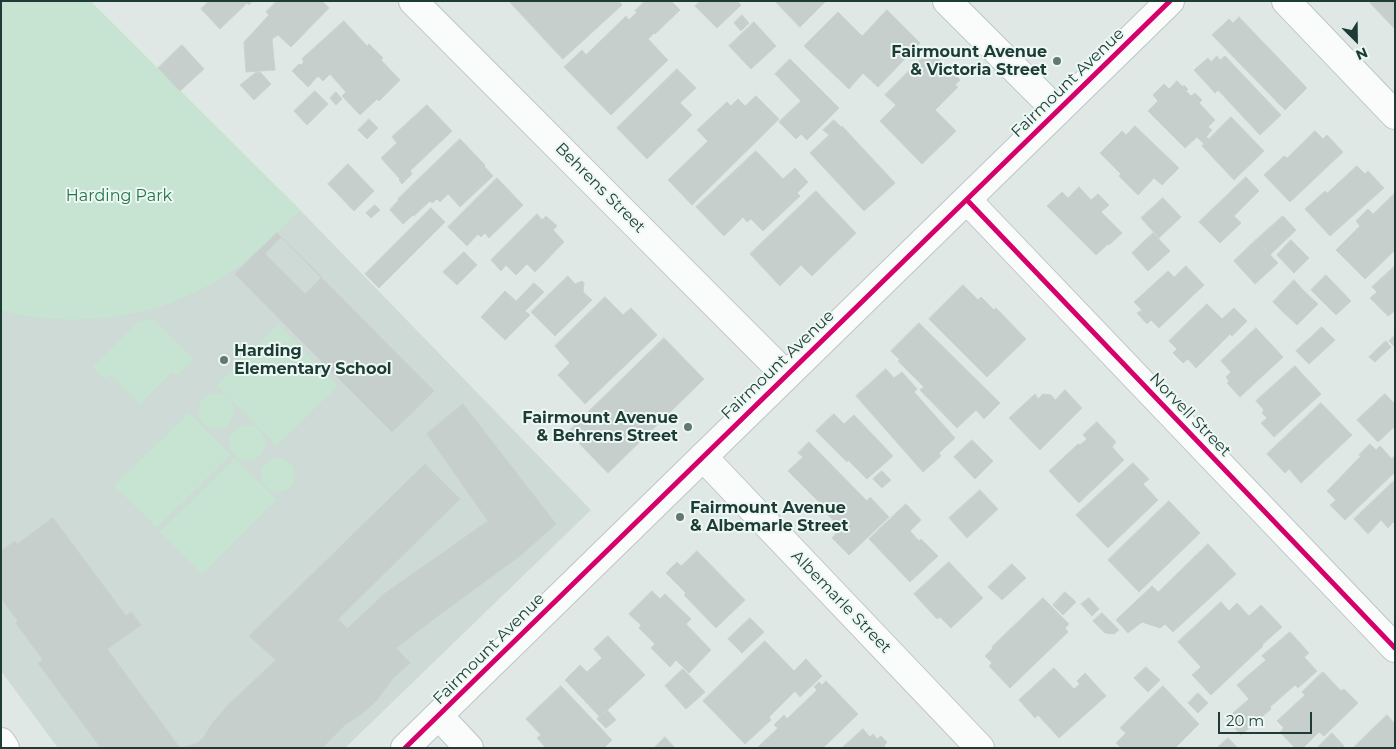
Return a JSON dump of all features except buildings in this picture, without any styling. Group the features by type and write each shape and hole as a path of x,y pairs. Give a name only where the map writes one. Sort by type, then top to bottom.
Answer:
{"street":[{"name":"Behrens Street","path":"413,1 786,375"},
{"path":"947,1 1057,111"},
{"name":"Fairmount Avenue","path":"405,748 1170,1"},
{"path":"1286,1 1395,115"},
{"name":"Norvell Street","path":"967,200 1395,648"},
{"name":"Albemarle Street","path":"702,457 980,748"},
{"path":"438,716 469,748"},
{"path":"1,742 5,748"}],"shaded area":[{"name":"Harding Elementary School","path":"1,1 90,1 301,211 591,510 345,748 58,748 1,671"}],"green space":[{"name":"Harding Park","path":"1,1 90,1 301,211 253,255 223,278 162,306 138,313 79,320 39,318 1,310"},
{"path":"153,319 194,359 177,376 172,372 140,405 110,375 105,379 93,367 138,322"},
{"path":"278,324 338,386 277,446 216,385"},
{"path":"216,393 228,399 234,411 228,423 216,429 204,423 198,411 204,399"},
{"path":"189,412 231,455 157,528 114,486"},
{"path":"247,425 259,431 265,443 259,455 247,461 235,455 229,443 235,431"},
{"path":"235,458 277,500 202,574 160,532"},
{"path":"278,458 285,459 290,463 294,468 294,482 290,487 285,491 278,492 271,491 266,487 262,482 261,475 262,468 266,463 271,459"}],"cycle path":[{"path":"405,748 1170,1"},
{"path":"967,200 1395,648"}],"place":[{"name":"Fairmount Avenue & Victoria Street","path":"1057,61"},
{"name":"Harding Elementary School","path":"224,360"},
{"name":"Fairmount Avenue & Behrens Street","path":"688,427"},
{"name":"Fairmount Avenue & Albemarle Street","path":"680,517"}]}
